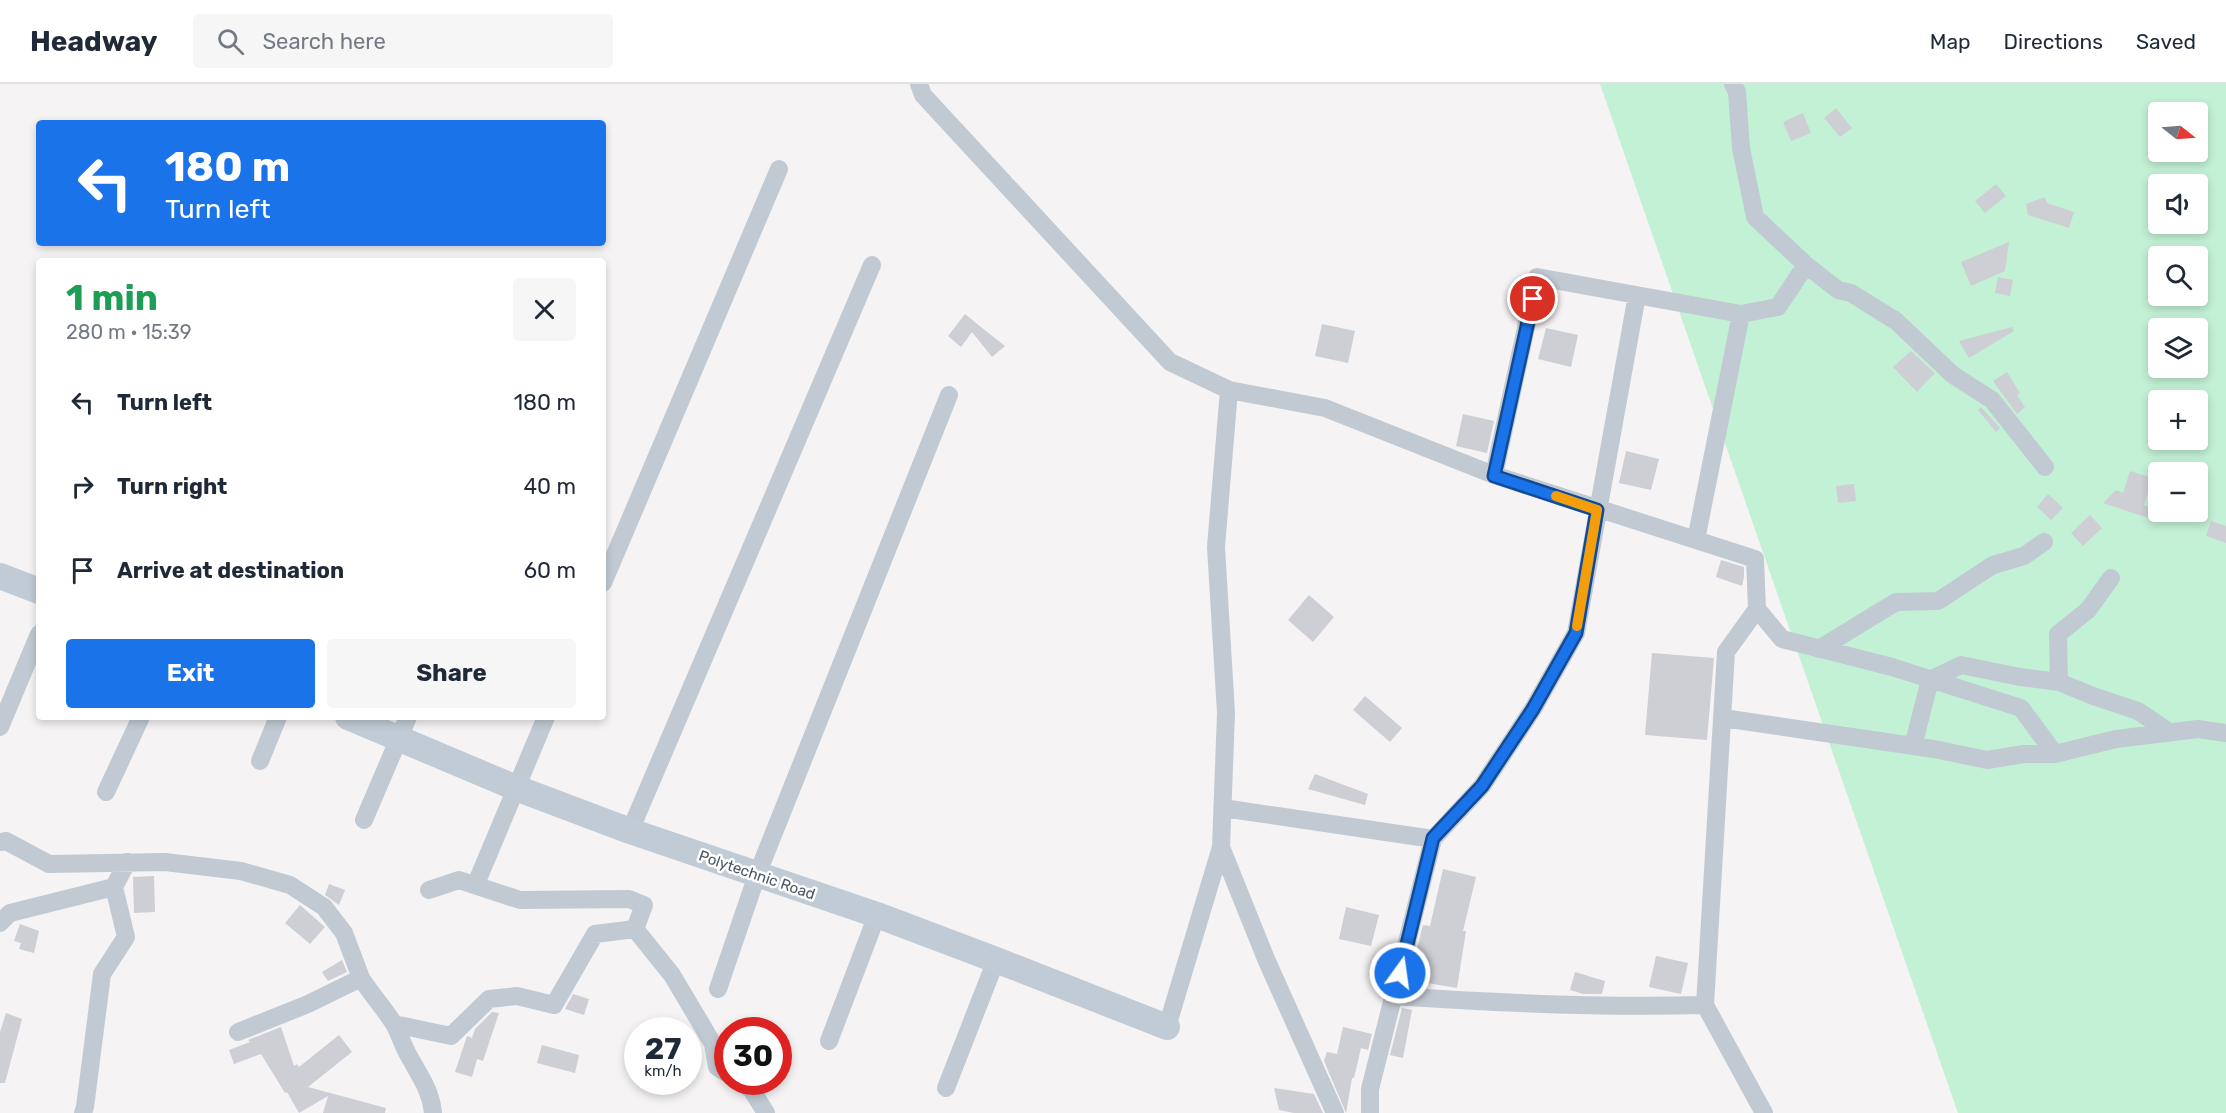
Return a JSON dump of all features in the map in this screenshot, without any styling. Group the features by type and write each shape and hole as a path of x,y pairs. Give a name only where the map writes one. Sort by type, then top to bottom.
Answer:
{"street":[{"path":"919,84 923,95 1170,362 1229,390 1325,408 1494,476 1755,559 1757,609 1782,639 1892,667 2020,708 2055,754"},
{"path":"1733,84 1737,92 1741,148 1755,217 1806,265 1838,290 1851,294 1896,321 1953,375 1992,400 2046,467"},
{"path":"606,576 779,169"},
{"path":"630,831 872,265"},
{"path":"1494,476 1537,277 1741,314 1778,307 1806,265"},
{"path":"1370,1113 1370,1089 1433,838 1482,786 1533,709 1576,633 1637,294"},
{"path":"1696,540 1741,314"},
{"path":"1167,1027 1221,847 1226,713 1216,547 1229,390"},
{"path":"718,989 757,875 949,395"},
{"path":"1819,649 1896,602 1938,602 1993,565 2024,556 2044,542"},
{"path":"0,576 36,590"},
{"path":"2059,682 2058,634 2088,610 2111,578"},
{"path":"1757,609 1726,652 1705,1005 1764,1113"},
{"path":"0,727 36,641"},
{"path":"1913,746 1930,680 1961,665 2059,682 2138,711 2169,732"},
{"path":"1723,718 1913,746 1987,760 2024,754 2055,754 2116,739 2169,732 2198,729 2226,733"},
{"path":"106,792 140,720"},
{"path":"260,761 277,720"},
{"name":"Polytechnic Road","path":"363,720 403,728 516,788 630,831 877,915 1167,1027"},
{"path":"477,879 545,720"},
{"path":"364,820 403,728"},
{"path":"1223,808 1433,838"},
{"path":"0,842 6,841 49,864 165,862 241,871 290,885 324,908 344,933 361,978 394,1024 409,1057 422,1076 432,1103 433,1113"},
{"path":"1221,847 1266,959 1335,1113"},
{"path":"83,1113 102,974 126,937 114,887 127,862"},
{"path":"429,890 459,880 520,900 629,899 644,905 635,929"},
{"path":"0,923 10,913 114,887"},
{"path":"829,1041 877,915"},
{"path":"394,1024 451,1036 489,999 517,996 554,1005 595,934 635,929"},
{"path":"635,929 672,975 712,1044 714,1053"},
{"path":"946,1088 996,960"},
{"path":"238,1032 308,1004 361,978"},
{"path":"1394,996 1632,1007 1705,1005"},
{"path":"754,1095 766,1113"}],"green space":[{"path":"1600,84 2226,84 2226,1113 1958,1113"}],"building":[{"path":"1836,108 1852,128 1840,137 1824,118"},
{"path":"1803,113 1811,133 1791,141 1783,122"},
{"path":"1996,184 2006,196 1985,213 1975,201"},
{"path":"2045,197 2047,203 2074,212 2069,228 2028,215 2026,204"},
{"path":"2009,242 2005,271 1971,286 1961,262"},
{"path":"1998,277 2013,280 2010,296 1995,293"},
{"path":"965,314 1005,346 992,357 972,332 961,347 948,336"},
{"path":"1322,324 1355,331 1348,363 1315,356"},
{"path":"2012,327 2014,331 1969,358 1959,341"},
{"path":"1546,328 1578,335 1571,367 1538,359"},
{"path":"1911,351 1935,373 1917,392 1893,367"},
{"path":"2007,372 2020,393 2017,395 2025,407 2017,414 1993,381"},
{"path":"1981,407 2000,428 1996,432 1978,410"},
{"path":"1463,414 1494,421 1487,453 1456,446"},
{"path":"1626,451 1659,459 1651,490 1619,483"},
{"path":"2130,471 2148,476 2148,493 2144,505 2148,507 2148,518 2103,503 2116,490 2123,493"},
{"path":"1854,484 1856,501 1838,503 1836,486"},
{"path":"2048,494 2063,508 2051,520 2037,507"},
{"path":"2090,515 2102,528 2083,546 2071,533"},
{"path":"2211,521 2226,526 2226,543 2206,536"},
{"path":"1721,560 1744,567 1742,586 1716,577"},
{"path":"1309,595 1334,617 1313,642 1288,620"},
{"path":"1652,653 1714,658 1707,740 1645,735"},
{"path":"1365,696 1402,728 1390,742 1353,710"},
{"path":"1315,774 1368,794 1365,805 1308,789"},
{"path":"1443,869 1476,877 1463,931 1466,931 1457,988 1409,980 1423,925 1430,926"},
{"path":"154,876 155,912 134,913 133,877"},
{"path":"329,884 345,890 339,905 325,895"},
{"path":"300,905 325,927 310,944 285,923"},
{"path":"1346,907 1379,915 1371,946 1339,939"},
{"path":"20,924 39,931 34,953 19,949 21,943 14,941"},
{"path":"1656,956 1688,963 1681,994 1649,987"},
{"path":"342,960 347,972 328,981 322,972"},
{"path":"1575,972 1605,981 1602,994 1583,994 1570,990"},
{"path":"573,994 589,999 584,1015 565,1009"},
{"path":"1402,1008 1412,1010 1403,1058 1390,1055"},
{"path":"492,1012 499,1013 483,1061 477,1059 472,1077 455,1072 467,1036 472,1038 475,1029"},
{"path":"6,1013 22,1019 5,1083 0,1083 0,1032"},
{"path":"281,1027 294,1066 297,1064 299,1067 339,1035 352,1052 308,1087 386,1108 385,1113 323,1113 328,1096 299,1113 261,1054 234,1064 229,1050"},
{"path":"1343,1027 1372,1034 1368,1050 1361,1048 1354,1078 1352,1078 1346,1113 1324,1061 1327,1052 1337,1054"},
{"path":"542,1045 579,1055 575,1073 537,1063"},
{"path":"1274,1088 1314,1094 1323,1113 1294,1113 1279,1110"}],"slow traffic":[{"path":"1556,496 1597,510 1577,626"}],"route":[{"path":"1400,973 1433,838 1482,786 1533,709 1576,633 1597,510 1494,476 1533,299"}]}
